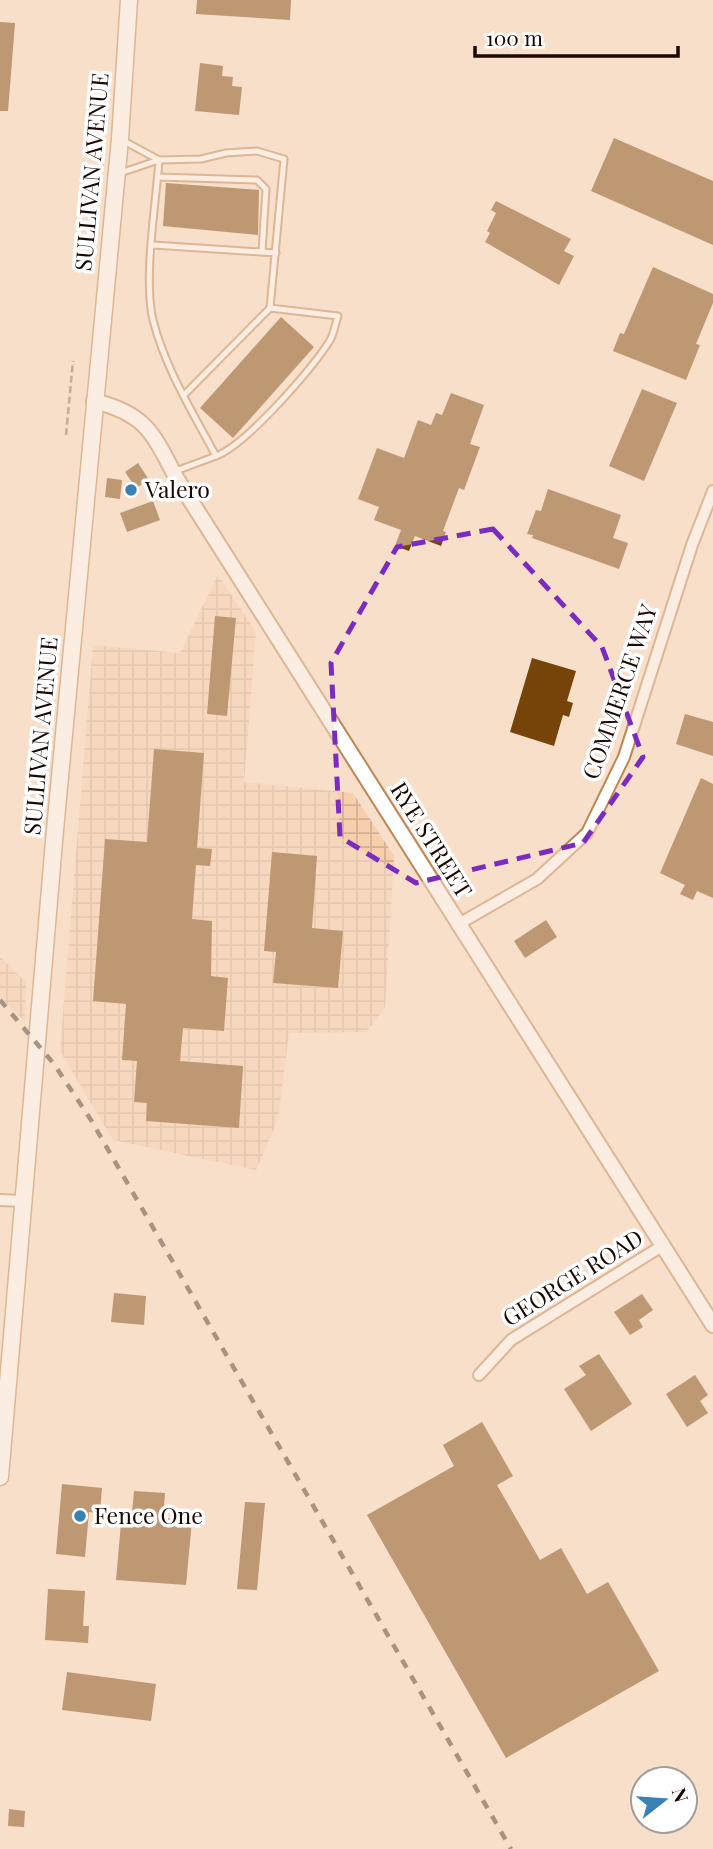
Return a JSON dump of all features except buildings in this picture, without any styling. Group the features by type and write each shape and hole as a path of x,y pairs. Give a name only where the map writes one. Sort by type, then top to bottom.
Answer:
{"main road":[{"name":"SULLIVAN AVENUE","path":"0,1477 94,401 117,174 129,0"}],"street":[{"name":"RYE STREET","path":"94,401 121,408 139,419 153,436 457,925 713,1325"},
{"name":"COMMERCE WAY","path":"457,925 537,879 587,833 624,757 692,545 713,491"},
{"path":"0,1200 23,1201"},
{"name":"GEORGE ROAD","path":"479,1375 511,1340 662,1247"}],"lane":[{"path":"120,139 159,160"},
{"path":"117,174 159,160 201,159 226,153 257,151 284,159 270,308 184,395"},
{"path":"159,160 153,245 153,318 161,345 216,456"},
{"path":"158,177 257,180 266,189 262,252"},
{"path":"153,245 275,253"},
{"path":"173,472 232,450 265,417 330,340 338,316 270,308"}],"path":[{"path":"66,435 73,361"}],"highlighted area":[{"path":"493,529 602,647 643,757 583,843 416,883 340,837 331,663 397,547"}],"shaded area":[{"path":"218,575 256,632 244,782 353,793 394,856 385,1008 366,1032 289,1033 278,1119 256,1170 113,1140 60,1051 93,645 180,653"},
{"path":"0,957 26,982 25,1021 0,997"}],"railway":[{"path":"0,1000 54,1064 91,1120 511,1849"}],"place":[{"name":"Valero","path":"131,490"},
{"name":"Fence One","path":"80,1516"}]}
